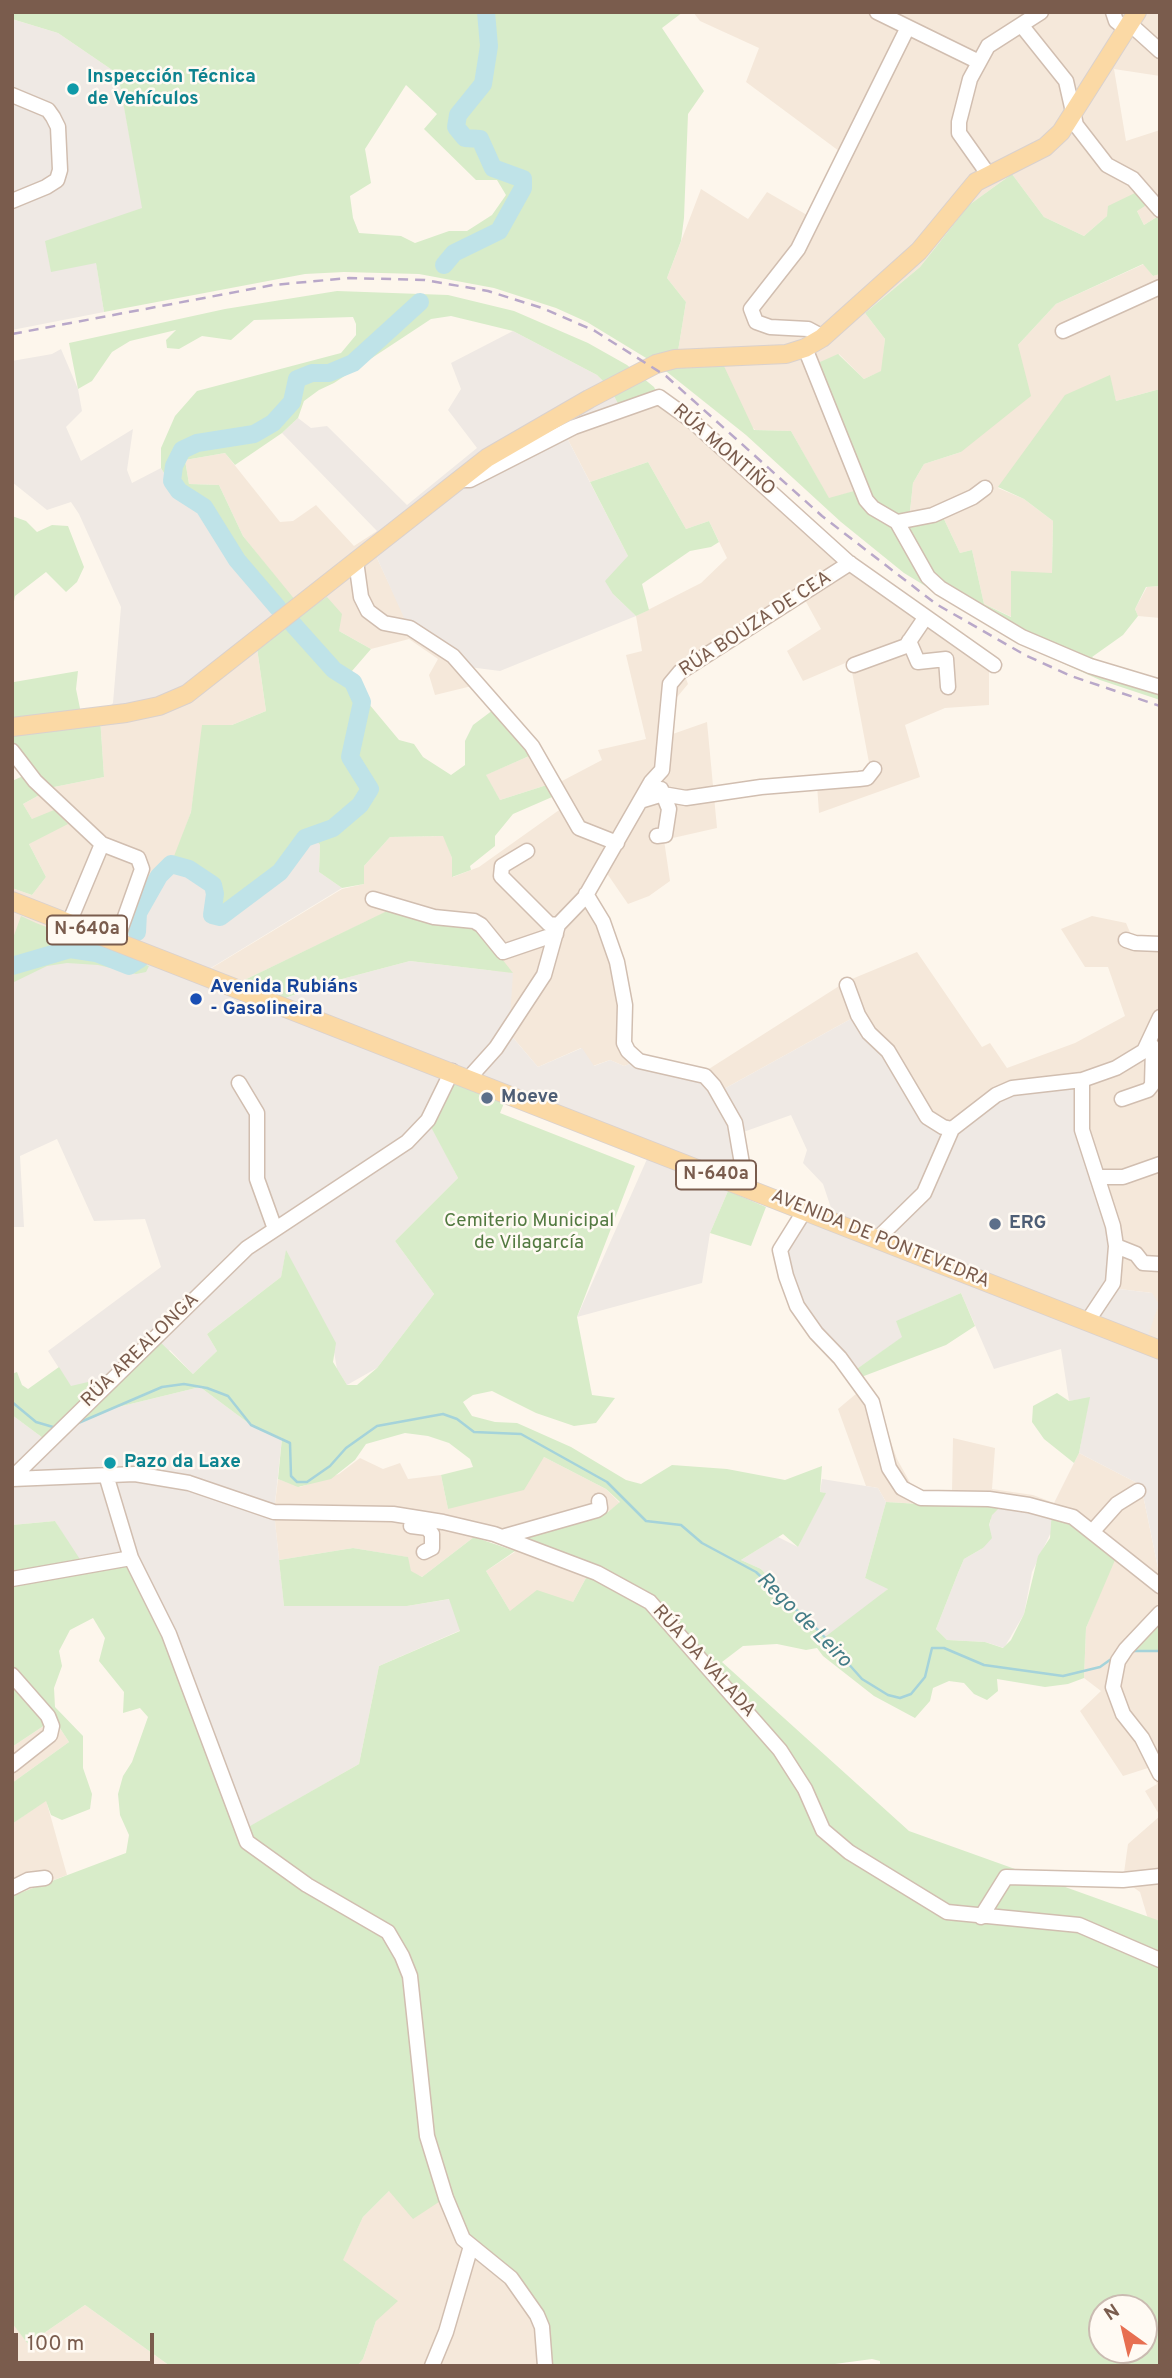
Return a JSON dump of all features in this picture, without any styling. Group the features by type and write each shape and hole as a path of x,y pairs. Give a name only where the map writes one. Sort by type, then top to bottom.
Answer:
{"main road":[{"path":"12,727 126,713 173,701 204,683 457,480 513,441 656,364 675,359 786,354 806,348 823,337 898,271 965,192 988,174 1045,147 1072,116 1131,21"},
{"name":"AVENIDA DE PONTEVEDRA","path":"12,901 1160,1350"}],"street":[{"path":"877,12 906,29 977,61"},
{"path":"988,174 959,133 959,122 977,61 988,46 1041,12"},
{"path":"1113,12 1116,21 1131,21 1160,51"},
{"path":"1022,26 1066,81 1071,92 1072,116 1107,165 1133,179 1160,210"},
{"path":"823,337 807,328 770,327 756,322 751,309 798,249 906,29"},
{"path":"12,95 48,110 54,117 58,127 60,170 57,180 12,201"},
{"path":"1063,331 1160,287"},
{"path":"806,348 866,500 873,508 897,522 921,568 940,588 1022,637 1090,666 1160,687"},
{"name":"RÚA MONTIÑO","path":"457,480 470,480 574,427 659,397 691,420 850,563 994,664"},
{"path":"897,522 933,515 973,497 985,488"},
{"path":"356,561 361,597 368,611 384,623 410,628 453,656 532,746 579,828 617,843"},
{"name":"RÚA BOUZA DE CEA","path":"461,1075 496,1048 544,975 557,930 586,894 640,801 662,770 670,684 680,671 850,563"},
{"path":"853,666 895,651 909,641 925,618"},
{"path":"909,641 918,662 946,659 948,687"},
{"path":"12,751 35,781 102,844 138,858 142,869 116,942"},
{"path":"640,801 663,794 686,798 761,787 867,778 874,769"},
{"name":"RÚA BOUZA DE CEA","path":"657,836 665,835 669,809 658,774"},
{"path":"69,923 102,844"},
{"path":"527,851 502,866 501,876 557,930"},
{"path":"586,894 603,922 617,962 625,1004 624,1043 628,1051 639,1061 701,1074 714,1086 735,1123 746,1187"},
{"path":"373,899 435,917 474,921 481,925 503,952 557,930"},
{"path":"1126,940 1160,944"},
{"path":"847,985 863,1024 888,1051 927,1117 952,1129"},
{"path":"877,1239 924,1193 952,1129 1000,1093 1012,1088 1082,1080 1116,1068 1144,1051 1160,1017"},
{"path":"1122,1099 1148,1090 1152,1085 1153,1048 1149,1041"},
{"name":"RÚA AREALONGA","path":"12,1478 247,1248 407,1142 428,1120 461,1075"},
{"path":"1082,1080 1082,1130 1116,1246 1113,1283 1087,1322"},
{"path":"239,1083 257,1113 257,1179 275,1229"},
{"path":"1097,1177 1123,1177 1160,1164"},
{"path":"805,1210 780,1250 786,1276 797,1306 872,1402 889,1468 902,1488 921,1498 989,1499 1029,1505 1073,1517 1160,1586"},
{"path":"1116,1246 1136,1254 1143,1263 1160,1264"},
{"name":"RÚA DA VALADA","path":"12,1478 135,1474 189,1483 274,1511 405,1516 443,1522 502,1537 597,1573 650,1602 780,1750 805,1789 823,1830 849,1852 947,1912 1079,1924 1160,1960"},
{"path":"106,1475 131,1558 169,1633 247,1842 307,1885 388,1932 402,1956 410,1976 427,2136 456,2226 463,2239 511,2278 537,2315 542,2327 545,2366"},
{"path":"1092,1532 1117,1504 1138,1491"},
{"path":"502,1537 597,1510 600,1508 599,1501"},
{"name":"RÚA DA VALADA","path":"341,1513 427,1528 434,1540 432,1548 424,1552"},
{"path":"12,1579 131,1558"},
{"path":"1160,1613 1118,1661 1113,1687 1123,1714 1142,1738 1160,1774"},
{"path":"12,1675 48,1716 52,1726 50,1735 12,1765"},
{"path":"981,1917 1006,1877 1123,1880 1160,1876"},
{"path":"12,1888 28,1880 45,1878"},
{"path":"432,2366 446,2332 471,2246"}],"shaded area":[{"path":"693,12 1160,12 1160,76 1114,69 1126,141 1160,130 1160,215 1144,225 1137,211 1107,216 1084,236 1044,217 1012,174 969,205 920,267 865,313 885,339 882,371 864,379 839,354 861,489 829,499 791,431 755,430 678,351 686,302 667,278 701,189 748,219 767,192 807,215 839,151 746,82 759,48 700,21"},
{"path":"12,19 58,33 118,74 143,208 96,262 104,312 12,330"},
{"path":"1144,264 1153,276 1160,274 1160,389 1116,401 1109,376 998,488 1024,499 1053,521 1052,574 1012,617 984,604 972,550 960,553 943,517 909,520 913,483 924,464 961,452 1018,345 1056,304"},
{"path":"513,331 597,375 609,387 621,409 564,432 628,556 613,594 636,616 500,671 461,666 405,627 405,620 377,558 377,531 282,433 298,418 311,428 327,426 407,505 477,448 448,410 461,389 451,363"},
{"path":"61,349 78,389 82,411 66,427 81,461 133,429 127,470 132,483 161,468 178,497 201,507 236,565 279,622 204,683 100,717 113,703 121,607 71,502 47,510 12,482 12,361 52,354"},
{"path":"659,397 850,563 989,669 989,705 945,708 905,725 920,777 819,813 817,785 870,768 850,661 803,681 787,651 821,629 805,600 685,676 688,684 673,702 670,735 707,722 717,828 664,840 670,881 649,896 628,904 606,872 592,895 601,910 627,1040 639,1061 624,1066 610,1060 593,1066 581,1048 538,1067 509,1033 480,931 388,911 230,987 200,975 342,889 364,884 364,866 390,837 444,836 452,858 453,877 479,867 562,808 550,784 500,800 485,775 541,751 562,781 602,760 598,750 646,739 626,655 642,651 636,616 701,583 727,558 709,521 686,529 648,462 590,482 564,432"},
{"path":"225,453 280,522 293,521 316,505 354,546 377,531 377,558 406,620 444,649 476,685 435,695 429,675 438,659 409,639 371,649 339,631 292,598 243,536 219,485 189,484 185,460"},
{"path":"1160,586 1160,618 1138,616 1135,609 1147,587"},
{"path":"256,641 266,711 232,725 196,779 191,812 176,854 171,864 159,876 140,959 124,965 12,966 12,888 32,895 46,877 29,844 32,819 23,804 54,787 104,777 100,717"},
{"path":"314,835 320,845 319,872 342,888 201,974 272,1003 323,984 410,961 513,973 509,1033 538,1067 582,1048 594,1066 610,1060 624,1066 639,1061 694,1071 713,1095 858,1015 927,1117 952,1128 1012,1088 1082,1080 1082,1130 1113,1226 1119,1289 1152,1293 1159,1304 1145,1344 1160,1350 1160,1578 1141,1485 1079,1453 1089,1398 1069,1401 1061,1349 994,1369 961,1293 897,1321 903,1337 851,1373 816,1333 780,1250 805,1210 828,1219 832,1211 823,1184 803,1163 807,1150 791,1115 735,1135 741,1178 728,1191 710,1233 702,1283 577,1317 651,1150 459,1070 432,1127 458,1178 395,1241 434,1294 377,1368 347,1385 337,1369 331,1335 286,1252 281,1277 207,1334 217,1351 193,1374 170,1350 97,1393 71,1387 48,1351 161,1267 145,1219 94,1221 57,1139 20,1156 24,1227 12,1227 12,966 59,951 129,966 140,959 138,913 159,876 171,864 189,869 213,885 215,894 212,915 216,918 280,872 305,838"},
{"path":"1092,916 1126,923 1132,937 1160,941 1160,1350 1145,1344 1152,1293 1119,1289 1116,1246 943,1127 858,1015 713,1095 701,1074 847,981 917,952 982,1047 990,1043 1007,1068 1075,1043 1125,1016 1108,967 1085,967 1061,929"},
{"path":"200,1387 251,1425 282,1438 274,1512 284,1606 407,1606 450,1599 461,1630 379,1666 359,1764 242,1831 55,1521 12,1525 12,1415 47,1441 67,1428 114,1408"},
{"path":"863,1388 877,1403 897,1459 912,1486 926,1493 952,1492 953,1438 995,1448 992,1489 1033,1495 1054,1503 1079,1453 1141,1485 1160,1578 1160,1613 1134,1650 1160,1651 1160,1816 1145,1791 1157,1784 1148,1768 1123,1776 1080,1711 1101,1691 1084,1678 1086,1628 1117,1552 937,1505 886,1502 878,1488 866,1486 838,1409"},
{"path":"544,1457 606,1489 620,1503 608,1512 532,1533 593,1565 573,1602 510,1611 486,1571 515,1552 494,1542 474,1537 422,1577 411,1572 407,1557 353,1548 279,1560 274,1512 278,1479 300,1487 339,1474 360,1458 383,1469 400,1463 408,1479 441,1475 448,1509"},
{"path":"822,1479 878,1488 886,1502 865,1578 889,1588 829,1641 761,1569 741,1560 778,1537 798,1547 825,1493 820,1492"},
{"path":"1006,1501 1052,1511 1053,1528 1032,1572 1024,1614 1004,1648 985,1642 947,1640 936,1629 958,1573 964,1559 983,1548 992,1515"},
{"path":"54,1719 69,1742 12,1783 12,1747"},
{"path":"46,1800 67,1875 12,1896 12,1824"},
{"path":"1160,1816 1160,1921 1148,1919 1140,1892 1123,1880 1128,1844"},
{"path":"389,2191 446,2198 471,2246 537,2315 545,2366 357,2366 363,2359 376,2321 342,2261 363,2217"},
{"path":"85,2305 170,2366 12,2366 12,2322 28,2344"}],"green space":[{"path":"12,12 683,12 662,28 704,91 688,114 684,218 681,241 667,278 686,302 678,351 656,364 587,322 556,308 494,288 419,274 305,274 104,312 96,263 51,272 45,241 142,208 118,74 58,33 12,19","holes":["406,85 437,114 424,129 476,180 497,180 506,195 492,215 467,231 449,231 415,243 401,236 359,233 353,218 350,196 371,183 365,149"]},
{"path":"1012,174 1044,217 1084,236 1107,216 1108,206 1137,192 1148,204 1137,211 1144,225 1160,215 1160,274 1153,276 1143,264 1056,304 1018,345 1031,396 961,452 924,464 913,483 909,520 943,517 960,553 972,550 984,604 1011,617 1011,571 1052,573 1053,521 1024,499 998,487 1065,395 1110,375 1116,401 1160,389 1160,586 1146,587 1135,609 1138,616 1123,635 1092,657 1101,664 1160,682 1160,700 1100,680 1022,645 904,573 841,522 746,435 662,368 723,364 754,430 791,431 829,498 861,489 821,386 820,362 838,354 864,379 881,371 885,339 865,313 920,267 969,205"},
{"path":"337,291 448,295 514,311 588,343 627,365 654,387 659,397 621,409 609,387 597,375 513,331 451,316 431,319 334,383 319,390 304,401 298,418 282,433 235,465 225,453 185,460 189,484 219,485 243,536 300,606 309,609 327,597 342,614 339,631 371,649 352,671 369,704 399,740 414,744 423,757 451,775 465,765 465,741 473,725 497,707 536,753 486,775 500,800 550,784 559,794 513,814 495,836 495,846 470,866 471,870 452,877 452,858 443,836 390,837 364,866 364,884 342,888 319,872 320,845 313,835 301,844 280,872 220,917 212,915 215,894 213,885 189,869 171,864 191,812 202,725 232,725 266,711 256,641 279,622 236,565 201,507 178,497 161,468 161,448 175,416 197,391 341,353 356,335 356,324 353,317 254,320 231,340 202,336 179,349 167,348 166,340 176,330 130,341 112,352 92,381 78,389 69,343 225,309"},
{"path":"648,462 686,529 709,521 719,542 711,547 690,551 642,584 649,610 636,616 613,594 605,581 628,556 590,482"},
{"path":"12,516 26,521 37,532 52,525 68,526 84,567 77,582 66,592 46,572 15,596 12,612"},
{"path":"78,671 76,689 82,718 100,717 104,777 54,787 23,804 32,819 54,810 68,824 29,844 46,877 32,895 12,888 12,781 32,772 14,744 12,679 14,682"},
{"path":"387,911 480,931 513,973 410,961 323,984 272,1003 230,987"},
{"path":"21,916 149,966 146,972 136,974 98,965 67,963 47,966 12,983 12,941"},
{"name":"Cemiterio Municipal de Vilagarcía","path":"457,1073 508,1093 500,1113 635,1166 577,1317 592,1395 615,1398 596,1423 574,1426 536,1413 492,1391 473,1395 463,1402 472,1416 495,1422 517,1423 571,1447 626,1480 641,1484 672,1465 727,1469 785,1480 822,1466 820,1492 826,1493 798,1547 783,1534 741,1560 761,1569 825,1637 888,1589 865,1578 886,1502 937,1505 1006,1501 992,1515 989,1525 992,1538 983,1548 964,1559 958,1573 936,1629 947,1640 985,1642 1003,1648 1011,1640 1024,1614 1038,1556 1050,1538 1052,1511 1118,1553 1086,1628 1084,1678 1068,1684 1045,1687 997,1679 998,1691 987,1700 974,1694 964,1683 949,1681 933,1688 930,1701 915,1718 874,1696 823,1656 817,1648 806,1650 777,1644 743,1646 722,1662 909,1831 1160,1921 1160,2366 880,2366 880,2361 872,2359 820,2366 545,2366 542,2327 511,2278 463,2239 445,2198 413,2219 389,2191 363,2217 343,2260 398,2301 376,2321 363,2359 357,2366 170,2366 85,2305 28,2344 12,2323 12,1896 126,1853 129,1835 120,1815 118,1794 148,1717 140,1708 123,1713 124,1692 99,1661 105,1638 93,1618 70,1630 59,1651 62,1666 54,1688 55,1707 83,1736 83,1768 92,1794 90,1809 62,1820 51,1815 46,1801 12,1824 12,1783 69,1742 54,1719 12,1747 12,1525 55,1521 83,1564 131,1558 243,1830 359,1764 379,1666 460,1631 449,1599 407,1606 284,1606 279,1560 353,1548 408,1557 411,1571 422,1577 474,1537 515,1551 486,1571 510,1611 537,1590 573,1602 593,1565 527,1538 532,1532 608,1512 620,1502 606,1489 544,1457 524,1490 448,1509 441,1475 473,1467 470,1459 449,1443 428,1436 405,1433 366,1444 355,1460 331,1479 298,1487 278,1479 282,1438 251,1425 200,1387 114,1408 67,1428 47,1441 12,1415 12,1374 17,1372 22,1385 28,1389 59,1367 71,1386 88,1382 97,1393 156,1338 193,1374 217,1351 207,1334 281,1277 286,1250 336,1343 333,1362 347,1385 357,1385 377,1368 434,1294 395,1241 458,1178 431,1127"},
{"path":"728,1191 766,1207 751,1246 710,1233"},
{"path":"961,1293 975,1326 946,1345 856,1379 851,1373 902,1337 896,1321"},
{"path":"1057,1393 1069,1401 1090,1397 1079,1453 1074,1463 1044,1439 1032,1422 1033,1406"},
{"path":"1160,1613 1160,1651 1133,1651"}],"waterway":[{"path":"444,265 454,253 499,231 523,188 523,179 493,168 480,139 465,138 456,127 458,115 483,84 489,46 486,12"},
{"path":"278,608 237,560 204,507 179,491 172,481 174,466 182,450 197,443 254,434 273,423 292,402 297,379 312,373 329,373 353,363 420,302"},
{"path":"137,932 138,913 159,876 171,864 189,869 213,885 215,894 212,915 220,917 280,872 305,838 333,828 360,805 370,789 350,757 362,702 353,682 334,670 291,622"},
{"path":"12,966 70,949 96,953 129,966 140,959"},
{"name":"Rego de Leiro","path":"76,1424 162,1387 184,1384 207,1388 228,1396 251,1425 290,1443 291,1476 297,1482 307,1482 330,1466 346,1448 377,1426 443,1414 457,1419 474,1432 521,1434 607,1482 646,1521 681,1525 702,1543 756,1572 820,1632 862,1679 888,1695 900,1698 911,1694 925,1677 932,1648 944,1648 984,1665 1063,1676 1100,1667 1114,1657"},
{"name":"Rego de Leiro","path":"12,1402 36,1422 53,1427"},
{"name":"Rego de Leiro","path":"1133,1651 1160,1651"}],"railway":[{"path":"12,334 273,285 349,278 425,280 488,291 542,308 595,331 666,376 822,516 936,604 1025,655 1071,676 1160,706"}],"place":[{"name":"Inspección Técnica de Vehículos","path":"73,89"},
{"name":"Avenida Rubiáns - Gasolineira","path":"196,999"},
{"name":"Moeve","path":"487,1098"},
{"name":"ERG","path":"995,1224"},
{"name":"Pazo da Laxe","path":"110,1463"}]}
